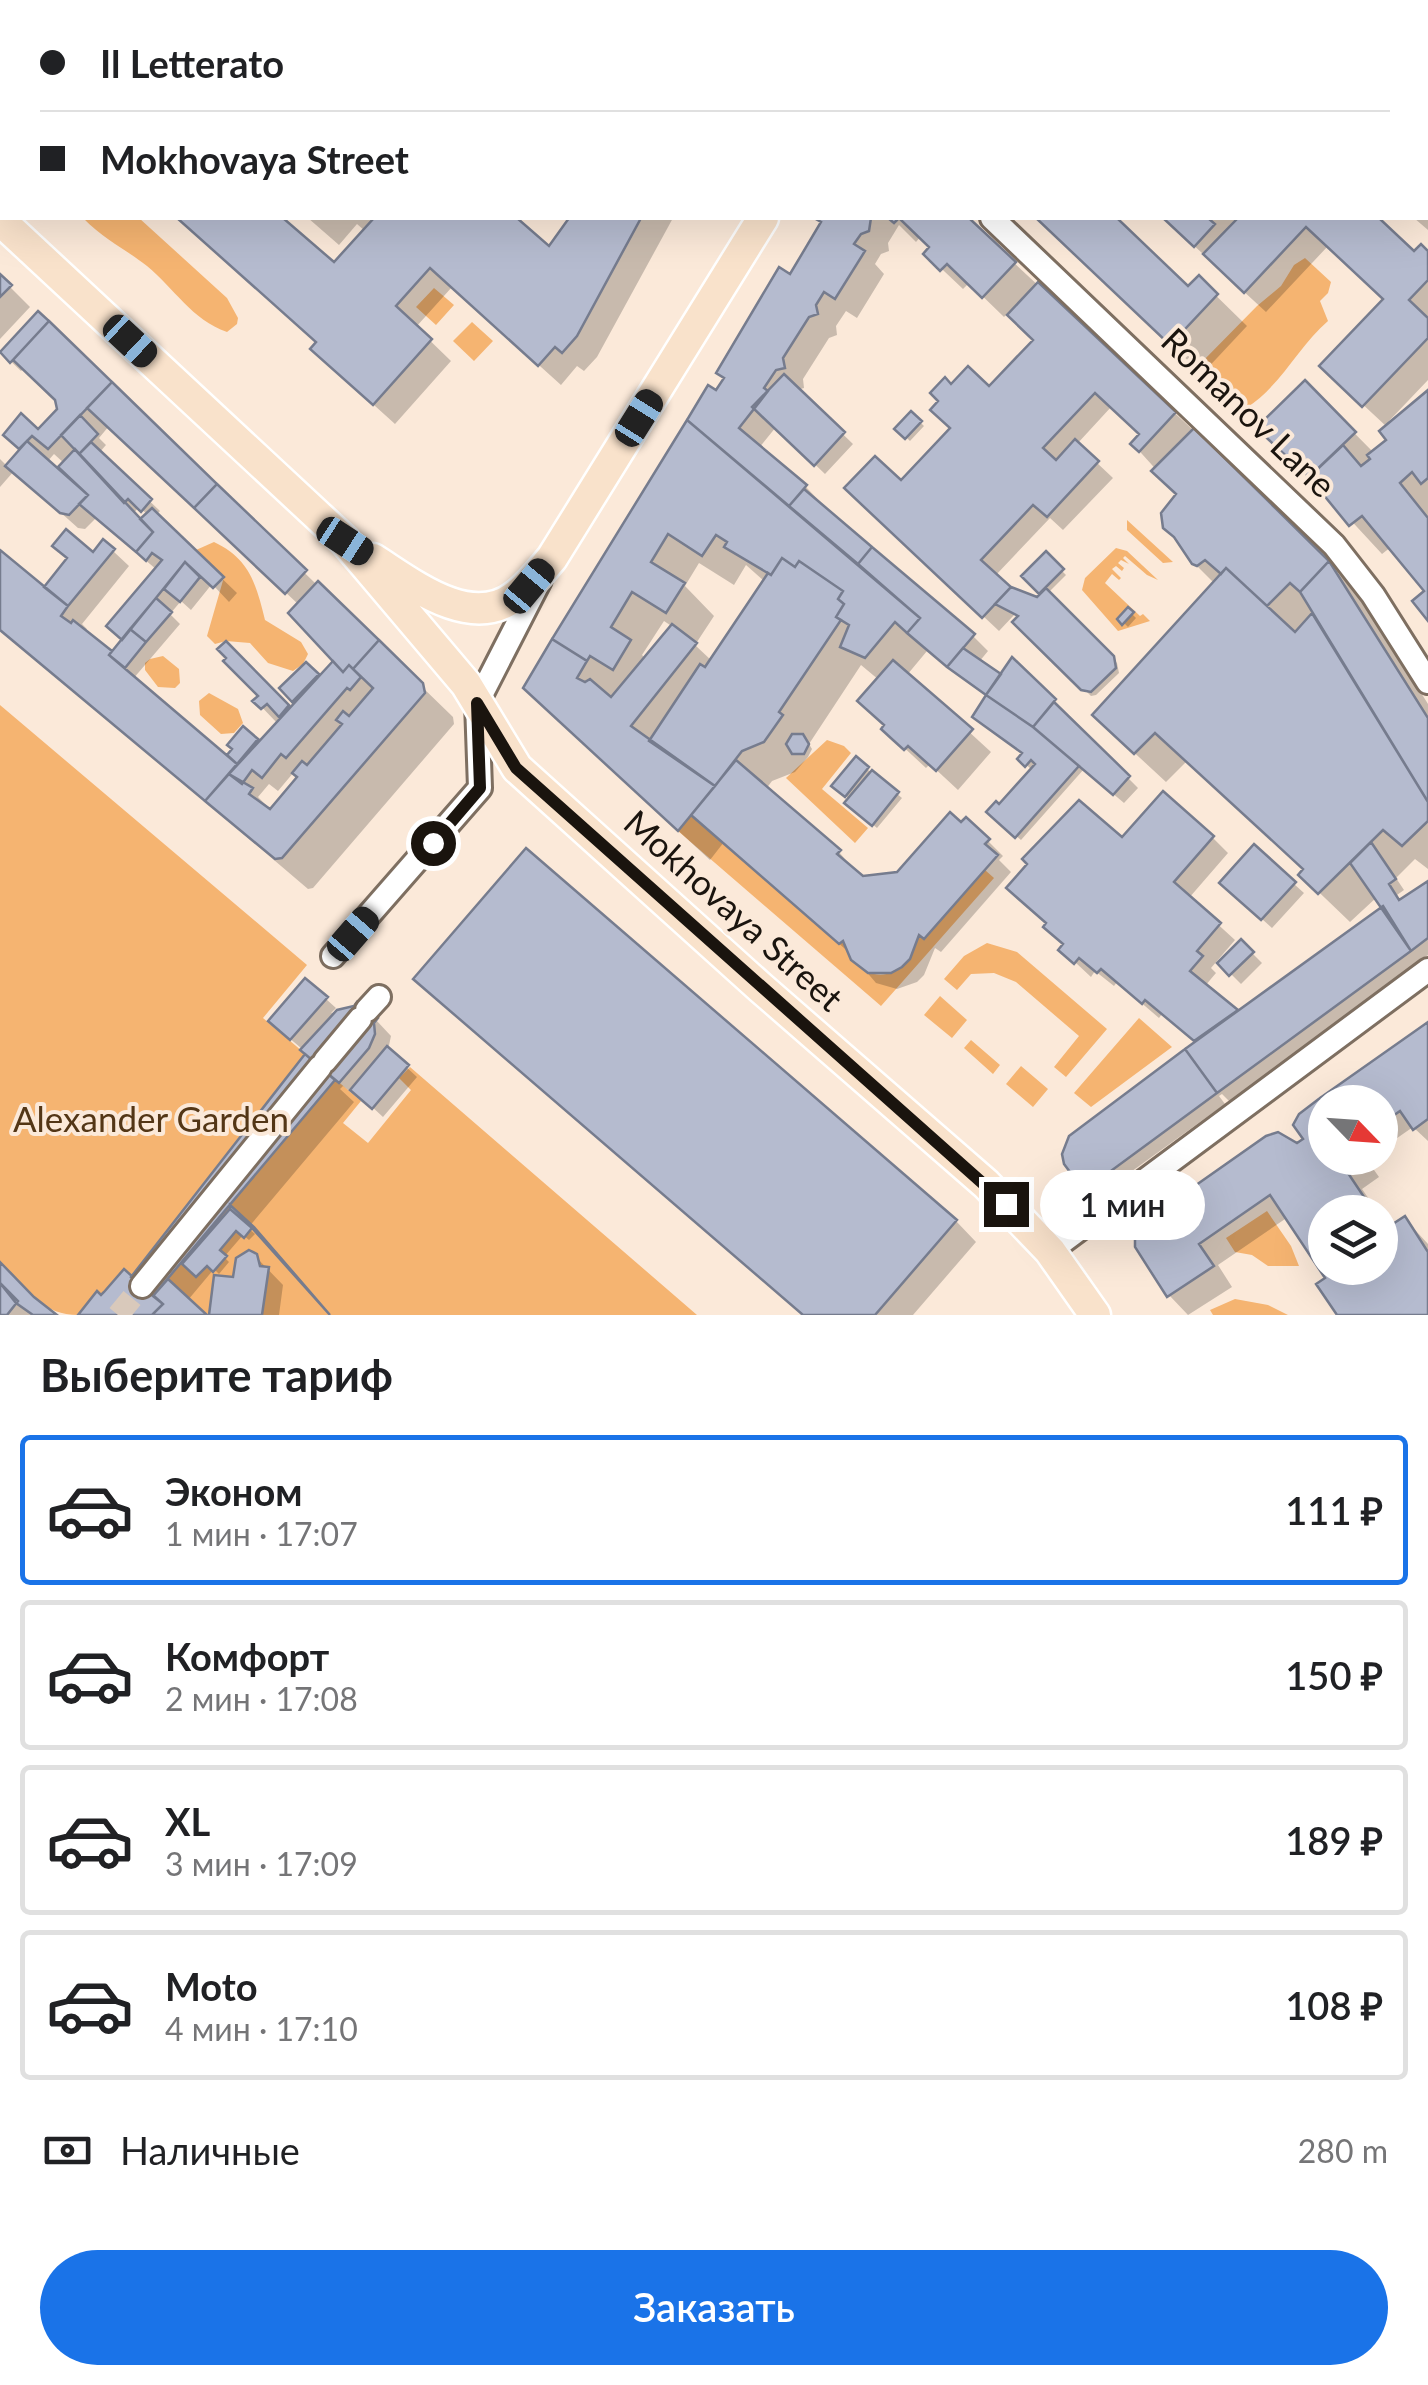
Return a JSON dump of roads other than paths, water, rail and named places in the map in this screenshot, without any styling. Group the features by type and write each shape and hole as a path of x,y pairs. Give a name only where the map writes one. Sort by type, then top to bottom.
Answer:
{"main road":[{"name":"Mokhovaya Street","path":"0,220 345,541 466,684 516,768 760,988 986,1184 1050,1251 1094,1315"},
{"path":"552,558 762,220"},
{"name":"Mokhovaya Street","path":"345,541 440,599 472,609 493,608 511,600 529,586 552,558"}],"street":[{"name":"Romanov Lane","path":"994,220 1334,545 1367,586 1428,682"},
{"path":"334,956 480,788 477,703 552,558"},
{"path":"1050,1251 1428,970"},
{"path":"142,1286 369,1009"}],"tunnel":[{"path":"118,1315 142,1286"}],"park label":[{"name":"Alexander Garden","path":"151,1120"}]}
